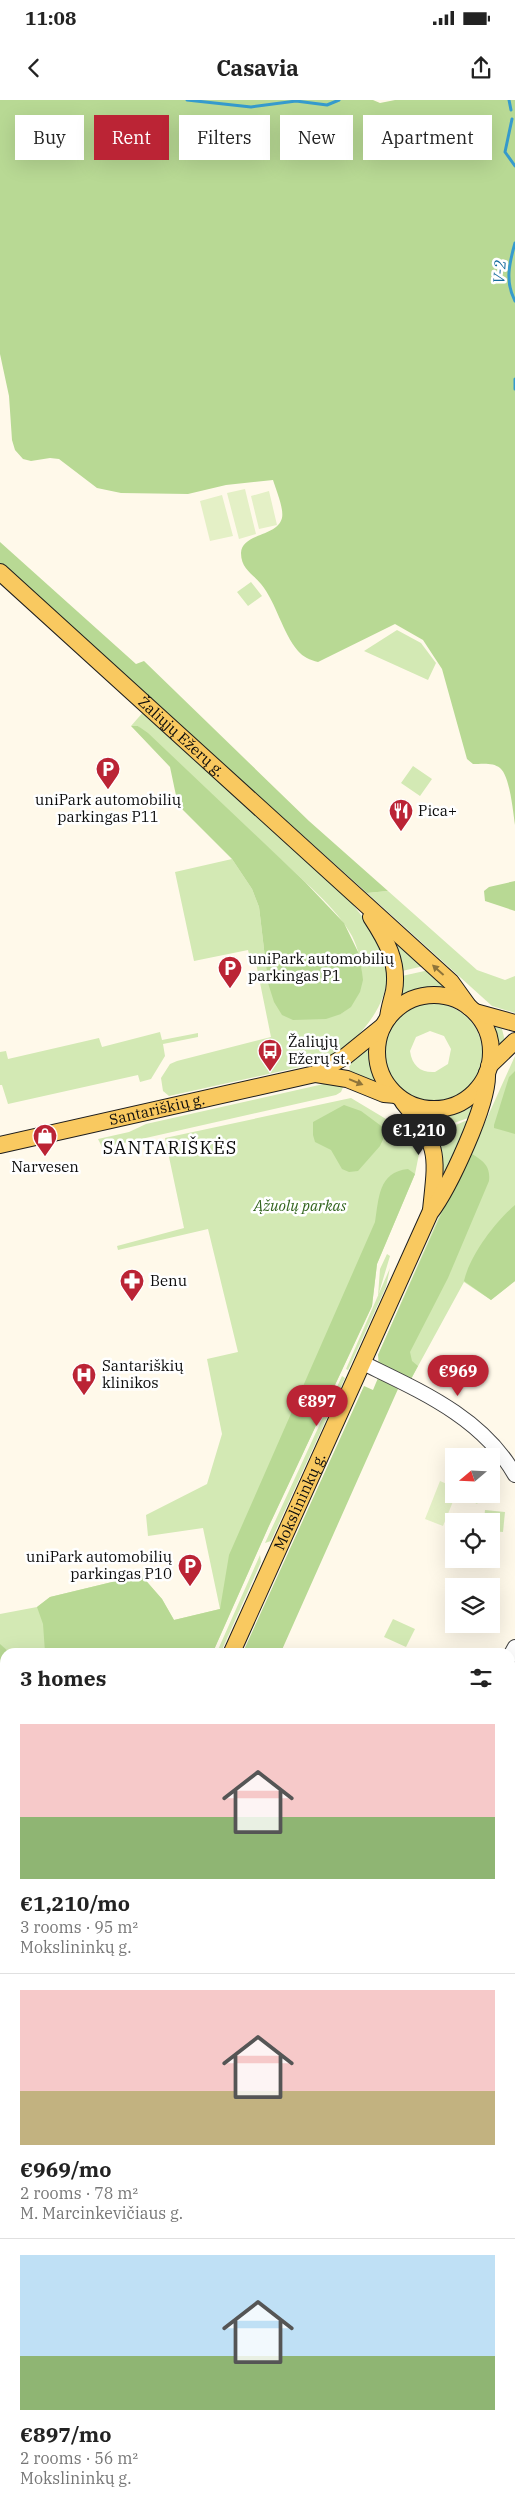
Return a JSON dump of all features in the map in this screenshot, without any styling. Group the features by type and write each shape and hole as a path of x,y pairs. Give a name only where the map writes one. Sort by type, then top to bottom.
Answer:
{"main road":[{"name":"Žaliųjų Ežerų g.","path":"0,572 451,982 472,1010"},
{"name":"Žaliųjų Ežerų g.","path":"362,902 387,943 394,963 394,990 385,1022"},
{"path":"488,1069 491,1054 489,1037 482,1021 472,1010 458,1000 432,995 408,1001 385,1022 378,1038 377,1063 384,1080 399,1098 427,1109 452,1107 474,1094 488,1069 515,1041"},
{"path":"472,1010 515,1023"},
{"name":"Santariškių g.","path":"0,1145 315,1074 346,1056 385,1022"},
{"name":"Mokslininkų g.","path":"234,1648 430,1213 445,1190 484,1101 488,1083 488,1069"},
{"name":"Santariškių g.","path":"315,1074 347,1079 399,1098"},
{"name":"Mokslininkų g.","path":"399,1098 421,1124 433,1148 435,1169 430,1213"}],"street":[{"path":"363,1363 413,1388 472,1424 498,1448 515,1475"}],"green space":[{"path":"0,100 373,100 380,103 395,100 515,100 515,825 510,795 503,772 494,765 473,764 467,759 442,669 423,640 395,624 318,662 302,655 292,643 267,592 245,567 241,553 247,542 274,529 282,518 281,504 273,480 226,485 188,494 121,493 97,488 59,459 50,458 31,461 23,459 15,450 12,440 9,396 0,354"},
{"path":"245,489 256,534 239,539 227,493"},
{"path":"269,491 277,525 259,529 251,496"},
{"path":"222,495 233,536 210,541 200,501"},
{"path":"0,542 136,664 144,661 309,821 388,891 367,893 0,563"},
{"path":"251,582 262,596 248,606 237,592"},
{"path":"397,630 421,643 436,663 428,680 364,651"},
{"path":"145,710 343,892 376,937 387,964 387,979 384,993 378,1007 361,1032 339,1053 327,1061 169,1096 163,1091 161,1078 170,1064 271,1037 255,958 250,958 248,950 194,961 175,872 232,859 252,889 259,907 268,983 341,1014 356,998 362,978 360,957 352,936 328,904 138,726 131,726"},
{"path":"131,726 138,726 148,733 305,882 344,923 360,956 363,980 360,992 351,1007 341,1014 326,1019 293,1020 282,1015 274,1002 268,983 259,907 252,889 232,859 178,805 170,767"},
{"path":"413,766 432,779 420,796 401,783"},
{"path":"515,881 515,911 485,901 484,891 489,887"},
{"path":"388,891 477,970 505,980 515,976 515,1013 492,1006 367,893"},
{"path":"392,937 424,966 402,971"},
{"path":"429,970 450,991 425,989 399,998 402,976"},
{"path":"431,1002 447,1005 467,1017 477,1030 482,1051 479,1070 465,1091 449,1100 435,1103 413,1100 397,1090 387,1074 382,1057 385,1038 393,1022 409,1009","holes":["430,1031 444,1036 451,1049 448,1064 435,1072 421,1070 413,1061 410,1051 416,1037"]},
{"path":"489,1025 502,1029 505,1041 496,1048"},
{"path":"160,1032 162,1040 198,1033 198,1037 163,1044 165,1056 151,1079 140,1082 138,1075 8,1104 2,1085 0,1085 0,1052 6,1051 8,1059 99,1038 102,1047"},
{"path":"368,1047 369,1063 376,1084 350,1073 349,1063"},
{"path":"515,1056 515,1281 491,1300 464,1282 411,1379 378,1362 378,1355 478,1128 482,1129"},
{"path":"515,1071 515,1134 494,1128 494,1125 509,1077"},
{"path":"328,1083 344,1085 341,1092 336,1095 106,1147 102,1147 98,1139 129,1132 146,1124"},
{"name":"Ąžuolų parkas","path":"351,1098 411,1134 416,1140 419,1154 415,1174 377,1264 372,1306 268,1528 215,1648 0,1648 0,1614 37,1607 50,1597 141,1575 162,1599 174,1620 220,1609 203,1528 148,1536 146,1515 207,1484 222,1434 207,1359 238,1352 208,1229 118,1250 117,1246 184,1228 165,1138"},
{"path":"476,1099 471,1117 434,1130 424,1116 454,1112"},
{"path":"344,1105 361,1111 384,1128 385,1135 380,1146 358,1171 349,1172 342,1169 331,1150 315,1142 313,1135 313,1122"},
{"path":"469,1121 442,1180 435,1134"},
{"path":"469,1152 487,1166 489,1181 448,1278 410,1352 412,1361 418,1366 411,1379 380,1364 378,1355"},
{"path":"408,1169 415,1174 377,1264 372,1306 268,1528 215,1648 45,1648 43,1624 37,1607 50,1597 141,1575 162,1599 174,1620 220,1609 229,1555 375,1222 379,1196 385,1181 398,1171"},
{"path":"515,1205 515,1281 491,1300 464,1281 467,1271 484,1240 499,1220"},
{"path":"387,1254 390,1256 378,1296 380,1269"},
{"path":"390,1268 386,1287 348,1370 346,1369"},
{"path":"342,1376 345,1378 271,1541 265,1543"},
{"path":"378,1378 398,1389 283,1648 245,1648 364,1386 373,1390"},
{"path":"440,1481 445,1483 445,1503 452,1503 448,1513 445,1513 443,1526 425,1519"},
{"path":"485,1510 505,1512 503,1532 500,1532 500,1513 485,1513"},
{"path":"260,1555 261,1562 223,1648 219,1648"},
{"path":"393,1619 415,1629 406,1647 384,1637"}],"waterway":[{"path":"187,100 251,107 296,101 327,105 339,100"},
{"name":"V-2","path":"509,100 511,110"},
{"name":"V-2","path":"512,119 505,152 515,166"},
{"name":"V-2","path":"515,243 509,273 510,287 515,301"},
{"name":"V-2","path":"515,379 515,389"}],"place":[{"name":"uniPark automobilių parkingas P11","path":"108,790"},
{"name":"Pica+","path":"401,832"},
{"name":"uniPark automobilių parkingas P1","path":"230,989"},
{"name":"Žaliųjų Ežerų st.","path":"270,1072"},
{"name":"Narvesen","path":"45,1157"},
{"name":"Benu","path":"132,1302"},
{"name":"Santariškių klinikos","path":"84,1396"},
{"name":"uniPark automobilių parkingas P10","path":"190,1587"}],"district":[{"name":"SANTARIŠKĖS","path":"170,1148"}]}
